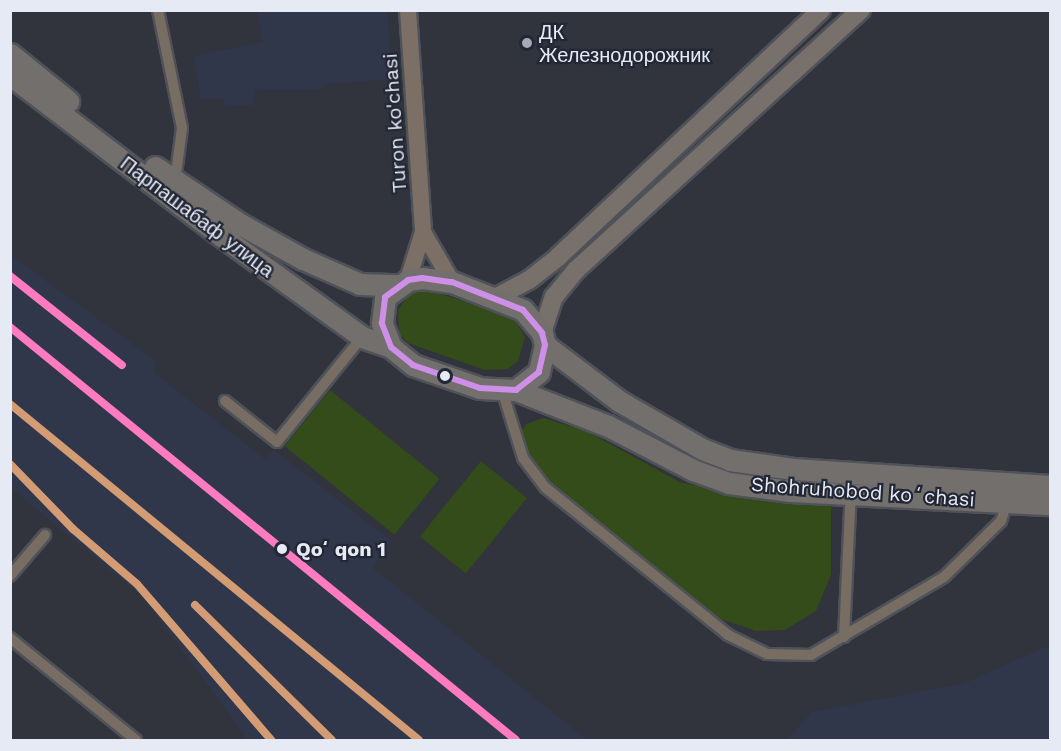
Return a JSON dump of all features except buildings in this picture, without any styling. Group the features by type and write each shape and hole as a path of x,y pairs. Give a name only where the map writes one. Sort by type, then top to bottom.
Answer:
{"highway":[{"name":"Парпашабаф улица","path":"10,54 175,183 303,259 360,284 452,282 487,295"},
{"name":"Парпашабаф улица","path":"10,75 216,232 362,337 391,347 413,365 445,376"},
{"path":"391,347 381,311 385,297 403,282"},
{"name":"Shohruhobod koʻchasi","path":"487,295 523,310 544,339 619,401 702,449 730,460 852,483 1008,502 1050,504"},
{"path":"509,390 539,372 544,339"},
{"name":"Shohruhobod koʻchasi","path":"445,376 509,390 598,422 693,470 729,483 1050,486"}],"main road":[{"name":"Turon ko'chasi","path":"403,282 423,232 408,10"},
{"path":"487,295 529,280 558,257 821,10"},
{"path":"544,339 554,297 576,270 861,10"},
{"name":"Turon ko'chasi","path":"423,232 452,282"}],"street":[{"path":"158,10 182,128 175,183"},
{"path":"225,401 277,442 362,337"},
{"path":"509,390 523,458 546,488 728,635 747,647 789,657 811,655 944,577 1001,521 1008,502"},
{"path":"844,637 852,483"},
{"path":"10,576 45,535"},
{"path":"10,638 136,741"}],"shaded area":[{"path":"257,11 387,11 393,79 324,84 324,89 256,90 253,105 226,106 222,98 201,99 193,56 263,42"},
{"path":"11,255 157,362 153,372 265,459 274,450 391,541 373,568 587,740 248,740 143,597 11,488"},
{"path":"1050,645 1050,740 787,740 812,712 965,683"}],"green space":[{"path":"425,289 513,317 525,337 518,361 508,369 485,370 408,343 399,333 398,310 411,292"},
{"path":"330,390 440,479 394,535 285,446"},
{"path":"543,418 586,431 680,482 768,500 831,503 831,575 816,611 785,630 756,631 721,619 676,590 541,475 522,450 519,435 526,424"},
{"path":"481,461 527,498 466,574 420,536"}],"transit line":[{"path":"10,276 122,365"},
{"path":"422,278 452,282 523,310 542,333 545,345 539,372 516,390 480,388 413,365 391,347 382,323 385,297 408,280 422,278"},
{"path":"10,327 516,740"},
{"path":"10,404 419,740"},
{"path":"10,464 73,529 137,584 271,740"},
{"path":"195,605 332,740"}],"place":[{"name":"ДК Железнодорожник","path":"527,43"},
{"name":"Qoʻqon 1","path":"282,549"}]}
